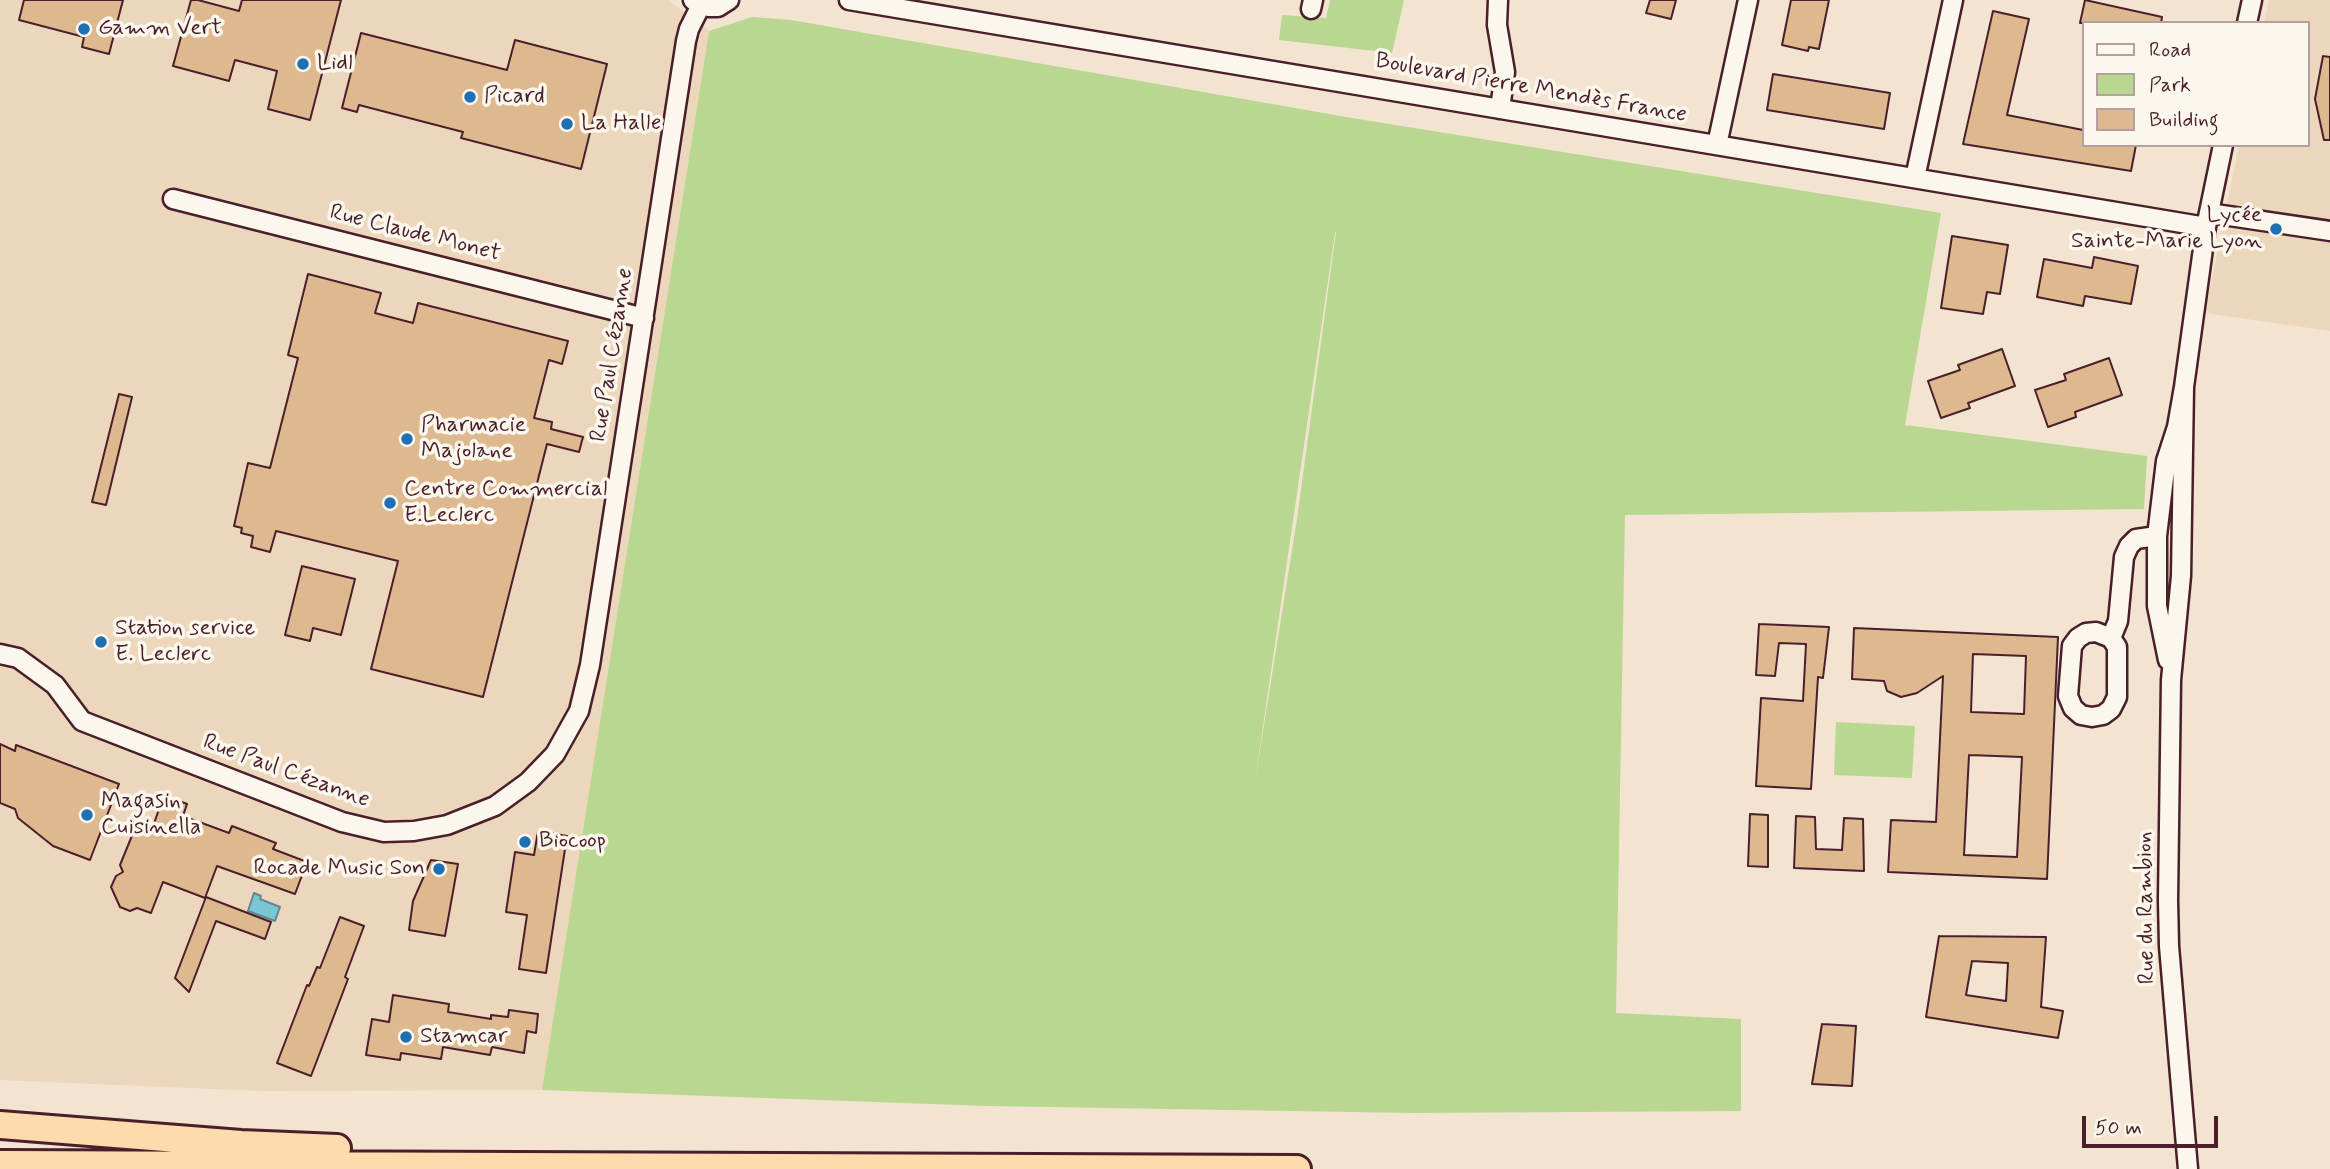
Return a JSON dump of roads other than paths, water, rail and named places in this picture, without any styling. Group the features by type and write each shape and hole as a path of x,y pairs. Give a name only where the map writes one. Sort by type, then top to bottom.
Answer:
{"highway":[{"path":"0,1125 242,1144 370,1149 398,1165"},
{"path":"0,1164 1297,1169"}],"street":[{"path":"697,3 718,7 729,0"},
{"name":"Boulevard Pierre Mendès France","path":"849,0 1915,178 2207,220 2330,231"},
{"path":"1498,0 1497,25 1505,72 1500,109"},
{"path":"1717,145 1748,0"},
{"path":"1915,178 1953,0"},
{"path":"2247,21 2252,0"},
{"name":"Rue Paul Cézanne","path":"0,654 18,658 55,685 82,721 342,822 384,832 414,831 447,825 495,806 528,782 555,754 579,711 590,664 686,41 697,3"},
{"name":"Rue du Rambion","path":"2171,680 2157,606 2157,536 2166,461 2177,427 2207,220 2222,147"},
{"name":"Rue Claude Monet","path":"173,199 644,318"},
{"name":"Rue du Rambion","path":"2184,387 2180,576 2171,680 2168,912 2188,1169"},
{"path":"2111,638 2119,621 2124,556 2136,539 2157,536"},
{"path":"2096,632 2111,638 2117,647 2118,655 2116,702 2103,715 2081,715 2073,708 2068,696 2072,646 2086,633 2096,632"}],"water":[{"path":"254,893 261,896 260,899 280,907 275,921 248,911"}],"place":[{"name":"Gamm Vert","path":"84,29"},
{"name":"Lidl","path":"303,64"},
{"name":"Picard","path":"470,97"},
{"name":"La Halle","path":"567,124"},
{"name":"Lycée Sainte-Marie Lyon","path":"2276,229"},
{"name":"Pharmacie Majolane","path":"407,439"},
{"name":"Centre Commercial E.Leclerc","path":"390,503"},
{"name":"Station service E. Leclerc","path":"101,642"},
{"name":"Magasin Cuisinella","path":"87,815"},
{"name":"Biocoop","path":"525,842"},
{"name":"Rocade Music Son","path":"439,869"},
{"name":"Stamcar","path":"406,1037"}]}
